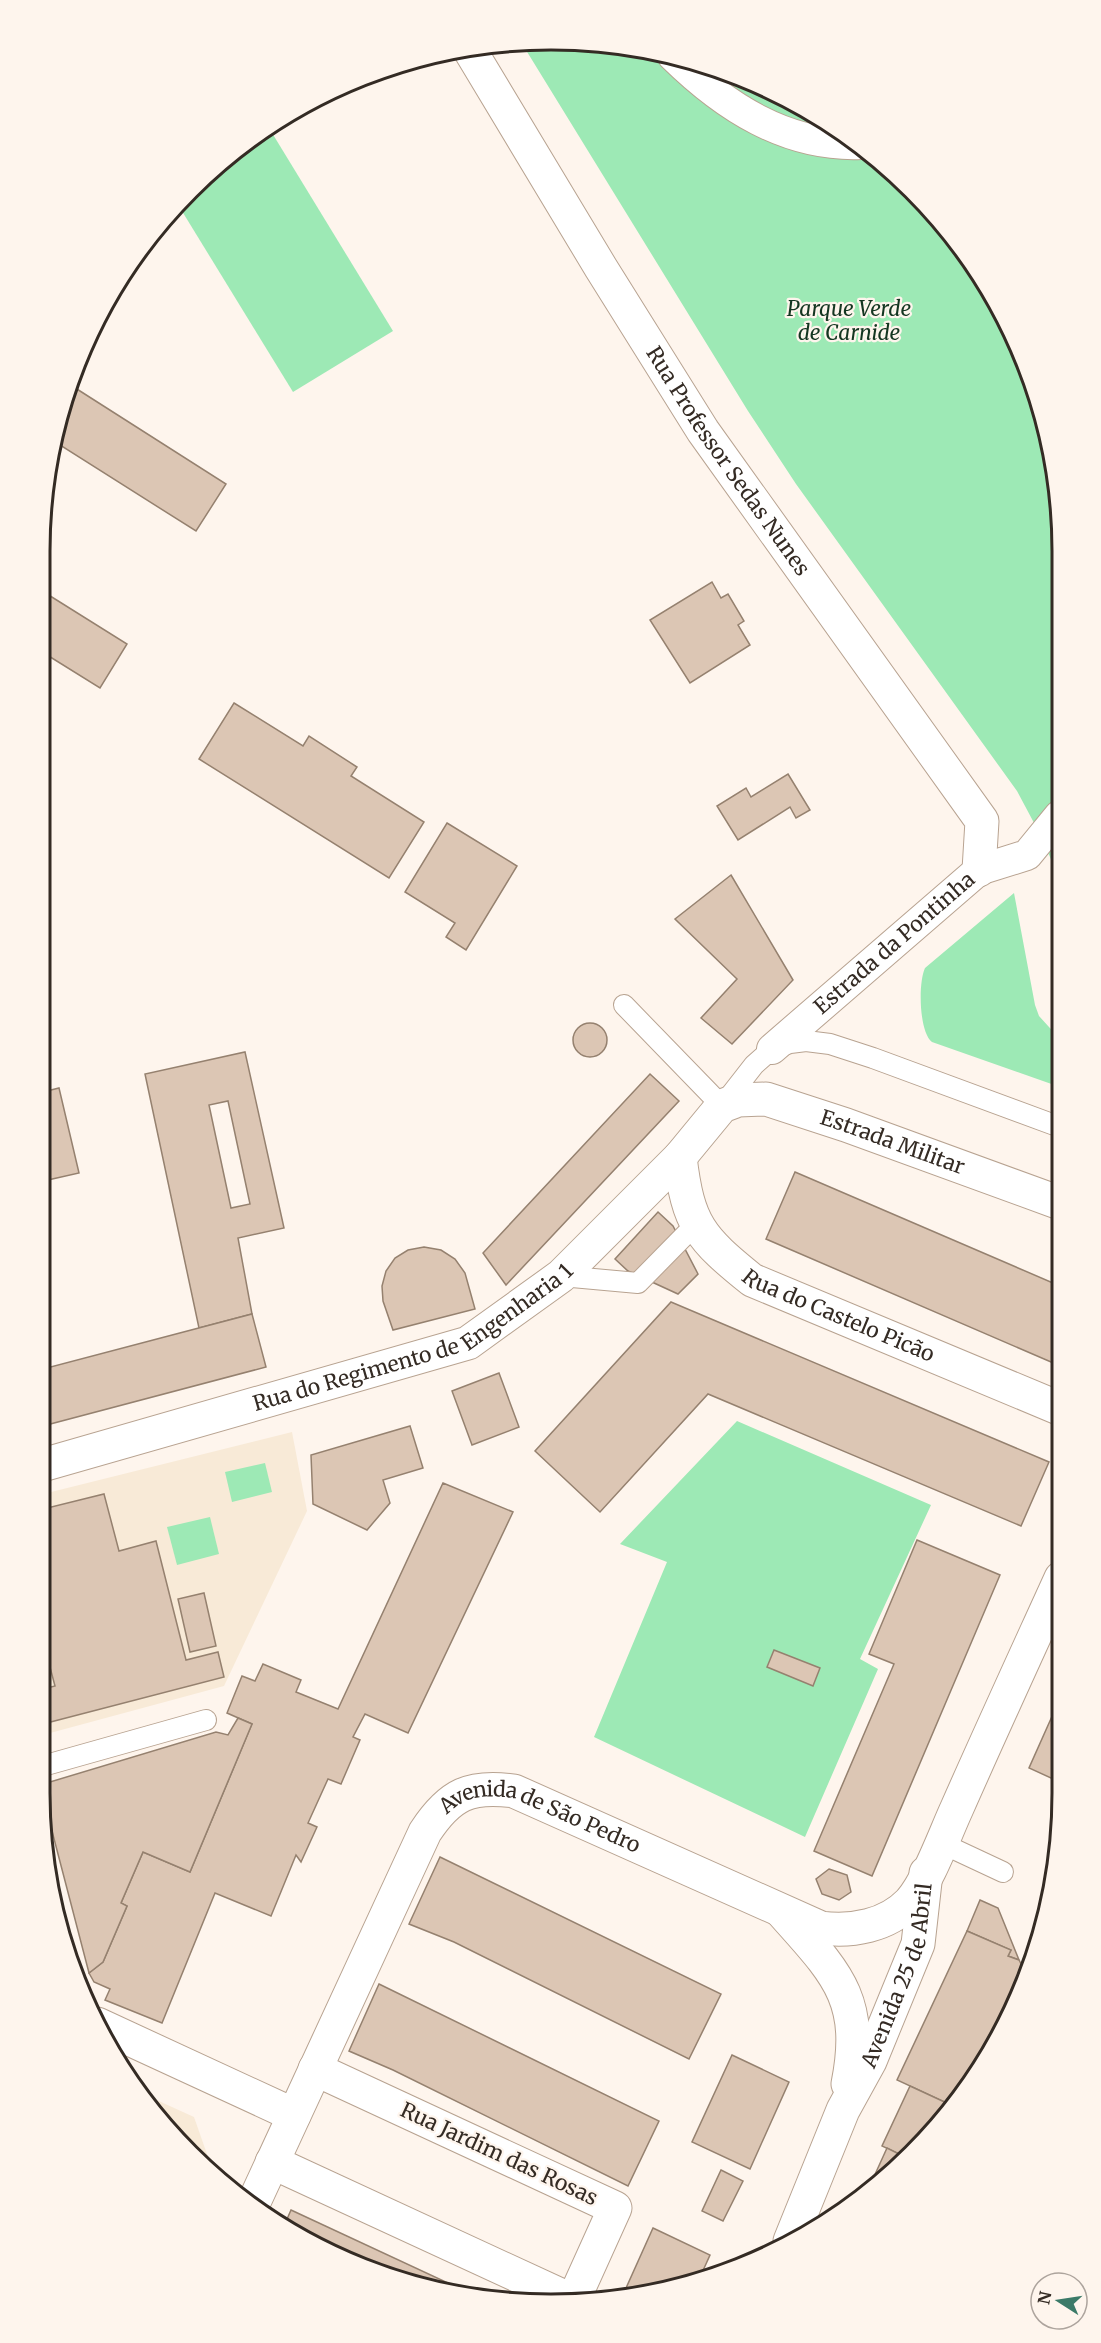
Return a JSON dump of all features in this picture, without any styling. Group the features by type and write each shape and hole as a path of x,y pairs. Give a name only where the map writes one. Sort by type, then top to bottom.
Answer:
{"street":[{"name":"Rua Professor Sedas Nunes","path":"473,56 601,268 703,431 982,821 979,870"},
{"path":"688,69 726,102 773,128 812,140 840,142"},
{"name":"Estrada da Pontinha","path":"772,1049 979,870 1027,855 1052,825"},
{"name":"Estrada Militar","path":"722,1106 738,1100 766,1099 846,1125 1052,1200"},
{"name":"Rua do Regimento de Engenharia 1","path":"50,1463 468,1343 561,1276 680,1157 722,1106"},
{"name":"Rua do Castelo Picão","path":"680,1157 684,1190 696,1224 711,1247 752,1280 1052,1404"},
{"name":"Avenida 25 de Abril","path":"801,2226 843,2110 870,2061 918,1944 926,1873 1052,1598"},
{"name":"Avenida de São Pedro","path":"256,2197 425,1832 449,1801 468,1791 503,1789 539,1800 821,1928 838,1930 865,1928 898,1912 911,1901 926,1873"},
{"path":"782,1912 829,1965 843,1988 854,2036 853,2061 843,2110"},
{"path":"110,2030 294,2115"},
{"name":"Rua Jardim das Rosas","path":"315,2069 615,2208 577,2292"},
{"name":"Rua Jardim das Rosas","path":"272,2162 557,2294"}],"lane":[{"path":"624,1005 722,1106 754,1065 772,1049 806,1041 830,1044 1052,1124"},
{"path":"561,1276 638,1283 696,1224"},
{"path":"50,1764 206,1720"},
{"path":"941,1843 1003,1872"}],"shaded area":[{"path":"292,1432 307,1511 224,1686 50,1733 50,1492"},
{"path":"155,2099 194,2117 208,2157 196,2147"}],"green space":[{"name":"Parque Verde de Carnide","path":"526,51 583,51 648,59 712,76 772,101 829,134 881,174 927,220 967,272 1000,329 1025,389 1042,453 1047,485 1052,550 1052,862 1017,791 796,484 748,411"},
{"path":"272,134 393,331 293,392 182,211 220,174"},
{"path":"1014,893 1035,1005 1039,1016 1052,1030 1052,1084 932,1042 924,1028 922,1018 921,984 925,968"},
{"path":"737,1421 931,1505 860,1659 878,1669 805,1837 594,1737 667,1562 620,1544"},
{"path":"265,1463 272,1492 232,1502 225,1472"},
{"path":"210,1517 219,1554 177,1565 167,1527"}],"building":[{"path":"76,389 226,484 196,531 61,446"},
{"path":"712,582 721,598 728,594 744,621 738,625 750,645 690,683 650,620"},
{"path":"50,596 127,644 100,688 50,657"},
{"path":"234,703 303,746 309,736 357,767 351,776 424,822 389,878 199,759"},
{"path":"788,774 810,810 796,818 790,807 738,840 717,806 746,788 751,797"},
{"path":"447,823 517,866 466,950 446,937 455,923 405,892"},
{"path":"731,875 793,980 732,1044 701,1018 737,979 675,919"},
{"path":"590,1023 602,1028 607,1040 602,1052 590,1057 578,1052 573,1040 578,1028"},
{"path":"245,1052 284,1228 238,1238 252,1314 199,1328 145,1074","holes":["228,1101 250,1204 231,1208 209,1105"]},
{"path":"650,1074 679,1101 506,1285 483,1253"},
{"path":"59,1088 79,1173 50,1180 50,1090"},
{"path":"795,1172 1052,1283 1052,1362 766,1239"},
{"path":"658,1212 673,1226 698,1274 678,1294 628,1271 615,1259"},
{"path":"424,1247 441,1250 455,1259 465,1273 475,1309 393,1330 383,1301 382,1286 386,1271 395,1258 408,1250"},
{"path":"671,1302 1049,1462 1021,1526 708,1394 600,1512 535,1451"},
{"path":"252,1314 266,1367 50,1424 50,1367"},
{"path":"499,1373 519,1427 472,1445 452,1391"},
{"path":"410,1426 423,1468 383,1480 390,1503 367,1530 313,1504 311,1455"},
{"path":"443,1483 513,1512 408,1733 365,1714 353,1737 360,1740 341,1784 328,1779 308,1823 317,1827 301,1862 296,1855 271,1916 215,1893 162,2023 105,2000 110,1989 94,1982 89,1973 103,1962 127,1906 121,1903 143,1852 190,1872 252,1724 227,1713 242,1676 255,1681 263,1664 301,1680 296,1692 338,1709"},
{"path":"104,1494 119,1551 156,1541 186,1660 218,1652 224,1677 50,1722 50,1687 55,1686 50,1667 50,1507"},
{"path":"917,1540 1000,1575 872,1876 814,1851 894,1664 869,1654"},
{"path":"204,1593 216,1646 190,1652 178,1599"},
{"path":"774,1650 820,1668 813,1686 767,1667"},
{"path":"1052,1716 1052,1778 1029,1768"},
{"path":"238,1718 252,1724 190,1872 143,1852 121,1903 127,1906 103,1962 89,1973 51,1828 50,1782 216,1732 228,1735"},
{"path":"440,1857 721,1994 689,2059 454,1942 409,1924"},
{"path":"829,1869 847,1875 851,1892 839,1900 822,1894 816,1879"},
{"path":"980,1900 998,1908 1019,1960 1008,1956 1011,1950 967,1931"},
{"path":"967,1931 1011,1950 1008,1956 1019,1960 1021,1964 1000,2014 967,2071 944,2102 897,2080"},
{"path":"379,1984 659,2121 628,2186 393,2070 349,2051"},
{"path":"732,2055 789,2082 750,2169 692,2142"},
{"path":"910,2086 944,2102 898,2154 882,2146"},
{"path":"887,2148 898,2153 881,2169 875,2174"},
{"path":"721,2170 743,2181 723,2221 702,2211"},
{"path":"291,2210 447,2282 389,2267 359,2255 329,2242 287,2218"},
{"path":"653,2228 710,2255 704,2269 626,2287"}]}
